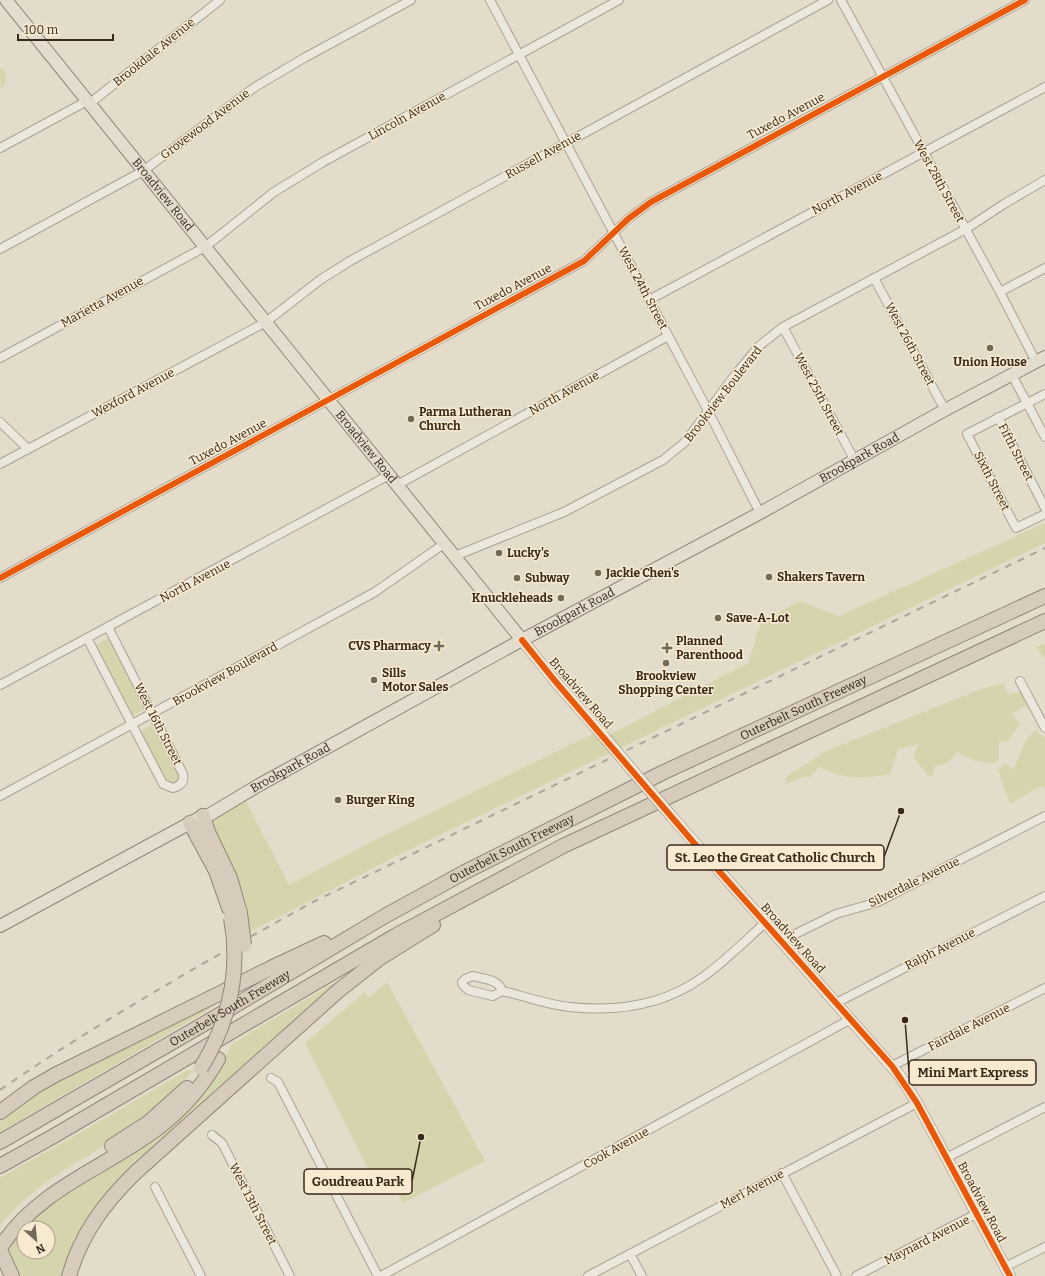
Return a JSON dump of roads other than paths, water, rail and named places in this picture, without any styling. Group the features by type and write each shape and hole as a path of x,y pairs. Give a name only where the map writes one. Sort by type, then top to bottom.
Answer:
{"highway":[{"name":"Outerbelt South Freeway","path":"0,1142 196,1029 385,916 541,833 664,772 1045,596"},
{"name":"Outerbelt South Freeway","path":"0,1166 395,936 524,866 659,800 1045,621"},
{"path":"12,1276 0,1249 14,1228 46,1198 134,1144 163,1124 180,1109 203,1083 218,1059 234,1022 243,980 244,942 236,916 230,878 208,832 203,816"},
{"path":"0,1232 24,1205 40,1191 57,1179 132,1134 163,1111 188,1087 201,1068 220,1033 231,997 235,953 236,916 216,871 190,823"},
{"path":"69,1276 79,1248 96,1218 114,1195 141,1167 350,982 380,958 524,866"},
{"path":"0,1112 30,1090 55,1075 279,964 385,916"}],"main road":[{"name":"Broadview Road","path":"6,0 445,543 554,681 892,1066 917,1103 1008,1271"},
{"name":"Brookpark Road","path":"0,926 203,816 209,815 259,785 522,640 760,513 946,410 1041,360"}],"street":[{"name":"Brookdale Avenue","path":"0,148 88,103 220,0"},
{"name":"Grovewood Avenue","path":"0,249 144,171 255,87 304,58 411,0"},
{"name":"West 24th Street","path":"490,0 709,412 760,513"},
{"name":"Lincoln Avenue","path":"205,247 280,188 322,162 619,0"},
{"name":"Russell Avenue","path":"266,322 320,280 350,261 828,0"},
{"name":"West 28th Street","path":"841,0 1000,292 1041,360"},
{"name":"Tuxedo Avenue","path":"0,578 584,261 651,202 1025,0"},
{"name":"North Avenue","path":"649,300 1045,87"},
{"name":"Brookview Boulevard","path":"455,556 564,512 663,460 685,442 709,412 735,375 759,346 783,327 966,230 1004,204 1045,180"},
{"name":"Marietta Avenue","path":"0,358 205,247"},
{"path":"1000,292 1045,268"},
{"name":"West 26th Street","path":"874,278 946,410"},
{"name":"Wexford Avenue","path":"0,464 266,322"},
{"name":"West 25th Street","path":"783,327 855,461"},
{"name":"North Avenue","path":"397,484 668,336"},
{"path":"1012,375 1045,437"},
{"path":"998,417 1045,394"},
{"name":"Sixth Street","path":"998,417 967,434 1016,528 1045,514"},
{"name":"Fifth Street","path":"998,417 1045,508"},
{"path":"0,422 28,448"},
{"name":"North Avenue","path":"0,685 389,475"},
{"name":"Brookview Boulevard","path":"0,796 375,592 445,543"},
{"name":"West 16th Street","path":"86,638 163,784 173,788 178,787 182,784 184,778 183,774 108,627"},
{"path":"1020,681 1042,714 1045,728"},
{"name":"Silverdale Avenue","path":"781,941 836,914 878,902 1045,816"},
{"name":"Ralph Avenue","path":"836,1003 1045,896"},
{"path":"502,991 569,1007 620,1008 645,1004 672,994 704,977 765,923"},
{"name":"Fairdale Avenue","path":"892,1066 1045,988"},
{"name":"Cook Avenue","path":"380,1276 851,1019"},
{"path":"271,1078 278,1082 380,1276"},
{"name":"Merl Avenue","path":"588,1276 917,1103"},
{"path":"946,1158 1045,1107"},
{"name":"West 13th Street","path":"212,1135 222,1143 290,1276"},
{"path":"782,1173 837,1276"},
{"path":"155,1187 201,1276"},
{"name":"Maynard Avenue","path":"856,1276 976,1214"},
{"path":"1008,1271 1045,1246"},
{"path":"630,1254 642,1276"}],"railway":[{"path":"0,1090 76,1040 154,992 313,902 1045,548"}],"place":[{"name":"Union House","path":"990,348"},
{"name":"Parma Lutheran Church","path":"411,419"},
{"name":"Lucky's","path":"499,553"},
{"name":"Jackie Chen's","path":"598,573"},
{"name":"Shakers Tavern","path":"769,577"},
{"name":"Subway","path":"517,578"},
{"name":"Knuckleheads","path":"561,598"},
{"name":"Save-A-Lot","path":"718,618"},
{"name":"CVS Pharmacy","path":"439,646"},
{"name":"Planned Parenthood","path":"667,648"},
{"name":"Brookview Shopping Center","path":"666,663"},
{"name":"Sills Motor Sales","path":"374,680"},
{"name":"Burger King","path":"338,800"},
{"name":"St. Leo the Great Catholic Church","path":"901,811"},
{"name":"Mini Mart Express","path":"905,1020"},
{"name":"Goudreau Park","path":"421,1137"}]}
